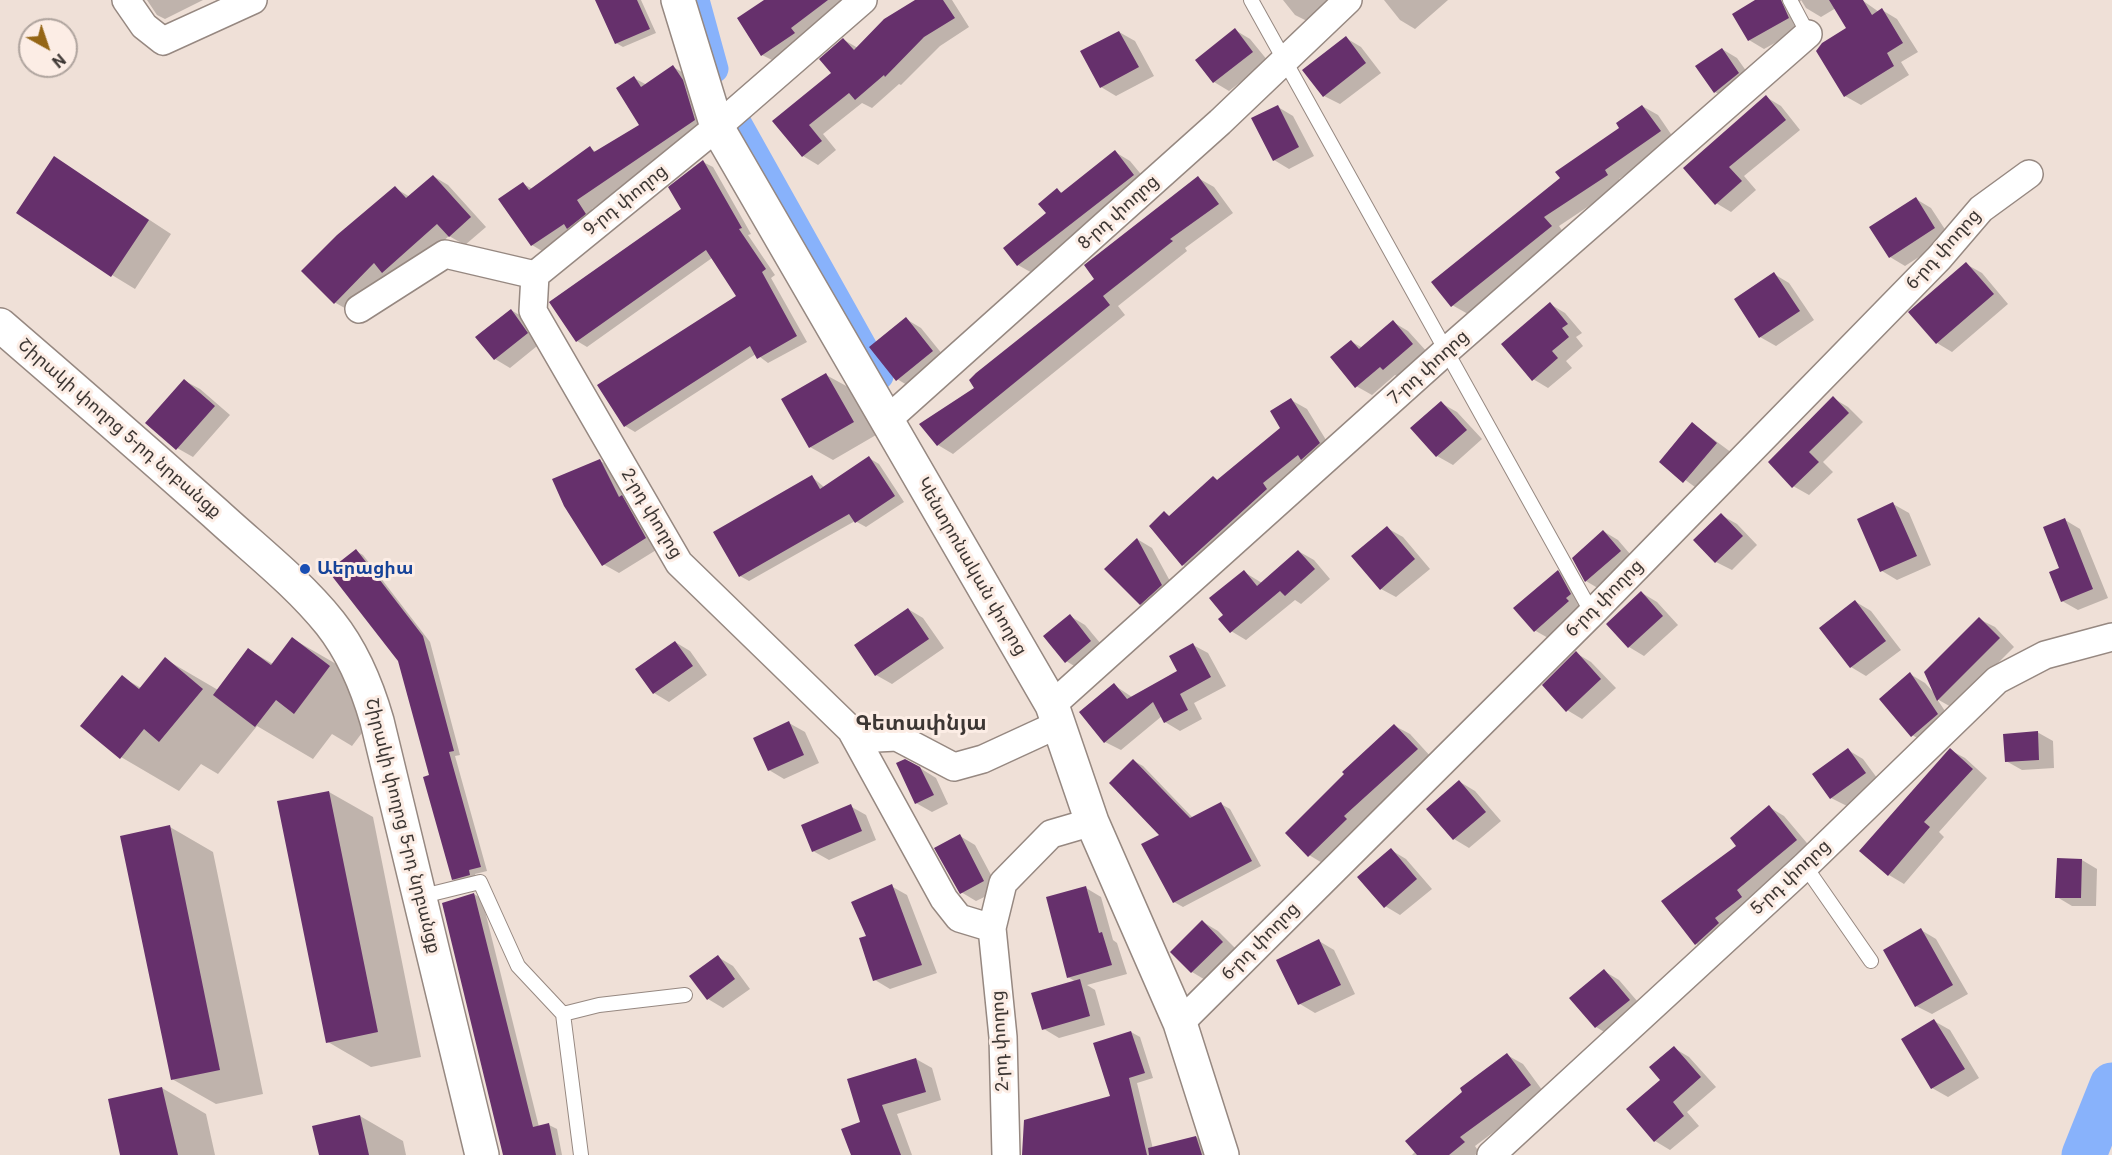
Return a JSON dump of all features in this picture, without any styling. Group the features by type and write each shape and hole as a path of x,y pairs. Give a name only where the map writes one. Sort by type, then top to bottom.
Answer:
{"main road":[{"name":"Կենտրոնական փողոց","path":"678,0 717,127 1056,715 1092,822 1180,1023 1222,1155"},
{"name":"Շիրակի փողոց 5-րդ նրբանցք","path":"0,325 267,560 331,624 350,653 367,687 482,1155"}],"street":[{"path":"126,0 144,26 163,41 253,0"},
{"name":"9-րդ փողոց","path":"535,275 717,127 863,0"},
{"name":"8-րդ փողոց","path":"886,422 1211,130 1348,0"},
{"name":"7-րդ փողոց","path":"1056,715 1445,352 1808,33"},
{"name":"6-րդ փողոց","path":"1180,1023 1592,613 1939,258 1980,209 2029,174"},
{"path":"359,309 445,254 535,275"},
{"name":"2-րդ փողոց","path":"535,275 534,310 679,563 851,730 944,899 959,918 992,928"},
{"name":"5-րդ փողոց","path":"1491,1155 1805,866 1997,680 2045,655 2112,637"},
{"path":"856,739 897,737 954,767 983,759 1056,715"},
{"name":"2-րդ փողոց","path":"1006,1155 1003,1037 992,928 1003,883 1052,834 1092,822"}],"lane":[{"path":"1251,0 1592,613"},
{"path":"1790,0 1808,33"},
{"path":"1805,866 1871,961"},
{"path":"419,897 480,882 518,966 563,1014 581,1155"},
{"path":"563,1014 599,1005 685,995"}],"building":[{"path":"595,0 637,0 650,29 615,44"},
{"path":"764,0 828,0 791,28 795,33 761,56 737,18"},
{"path":"915,0 943,0 955,18 924,37 885,77 884,75 855,100 849,93 809,125 822,141 802,157 772,121 831,73 819,59 843,38 854,50 884,19"},
{"path":"1755,0 1781,0 1789,18 1748,41 1732,14"},
{"path":"1829,0 1863,0 1872,15 1882,8 1903,43 1887,53 1894,66 1844,97 1816,51 1822,43 1846,28"},
{"path":"1235,28 1253,52 1213,83 1195,60"},
{"path":"1119,31 1139,67 1100,88 1080,51"},
{"path":"1346,36 1366,63 1323,97 1302,70"},
{"path":"1722,48 1739,73 1714,93 1695,66"},
{"path":"673,65 683,80 695,120 577,200 586,214 567,229 564,224 531,246 498,199 523,182 529,190 590,146 594,152 639,125 616,88 634,76 641,87"},
{"path":"1766,95 1786,120 1729,167 1742,181 1715,205 1683,168"},
{"path":"1278,105 1299,147 1273,161 1251,118"},
{"path":"1642,105 1661,131 1605,170 1608,175 1544,217 1552,226 1451,307 1431,282 1560,178 1555,172 1619,128 1616,123"},
{"path":"1115,150 1134,175 1017,266 1003,248 1046,213 1038,204 1057,188 1061,193"},
{"path":"54,156 149,220 111,277 16,213"},
{"path":"703,160 742,228 739,229 766,269 762,272 797,336 757,359 750,346 624,427 597,385 736,296 706,250 576,342 549,302 681,209 668,187"},
{"path":"433,175 471,217 449,237 437,224 382,273 374,263 334,304 301,271 337,235 395,186 406,198"},
{"path":"1198,176 1219,204 1170,239 1173,241 1103,296 1110,305 937,446 919,424 974,388 969,380 976,373 1094,279 1084,265"},
{"path":"1916,197 1935,228 1889,258 1869,227"},
{"path":"1966,262 1994,294 1936,344 1908,312"},
{"path":"1774,272 1800,311 1759,338 1734,299"},
{"path":"1550,302 1568,324 1562,328 1569,337 1552,351 1558,358 1532,381 1501,344"},
{"path":"511,309 528,333 494,360 475,337"},
{"path":"906,317 933,351 896,381 869,347"},
{"path":"1393,320 1413,344 1383,370 1380,367 1355,388 1330,357 1351,340 1359,349"},
{"path":"826,373 854,422 809,448 781,399"},
{"path":"184,379 215,406 176,450 145,423"},
{"path":"1833,396 1849,413 1809,452 1819,462 1792,488 1768,462"},
{"path":"1291,398 1320,443 1301,460 1298,455 1263,483 1267,489 1182,566 1149,526 1164,511 1169,516 1213,476 1217,480 1280,428 1270,411"},
{"path":"1441,401 1467,430 1436,457 1410,428"},
{"path":"1692,422 1717,443 1683,483 1659,462"},
{"path":"869,456 895,496 855,523 849,514 739,577 713,532 812,475 820,489"},
{"path":"600,459 619,497 622,495 646,538 602,566 564,506 552,479"},
{"path":"1893,502 1917,556 1880,572 1857,519"},
{"path":"1721,513 1743,536 1715,563 1693,540"},
{"path":"2065,518 2093,589 2061,602 2049,572 2059,568 2043,527"},
{"path":"1387,526 1415,559 1380,590 1351,556"},
{"path":"1603,530 1621,551 1585,582 1572,558"},
{"path":"1137,538 1162,585 1140,605 1104,569"},
{"path":"356,549 423,636 454,751 449,752 481,867 469,870 470,875 452,880 423,777 429,775 398,661 328,571"},
{"path":"1298,550 1315,569 1285,596 1280,591 1230,633 1218,619 1223,615 1209,598 1244,570 1257,586"},
{"path":"1558,570 1571,594 1566,598 1569,601 1534,632 1513,608"},
{"path":"1641,591 1663,616 1628,648 1606,624"},
{"path":"1855,600 1886,641 1850,668 1819,628"},
{"path":"908,608 929,639 875,676 854,645"},
{"path":"1070,614 1091,641 1065,663 1043,636"},
{"path":"1979,617 2000,638 1937,701 1924,672"},
{"path":"292,637 330,666 294,714 276,700 255,727 213,695 248,648 271,665"},
{"path":"675,641 693,666 653,694 635,669"},
{"path":"1193,643 1211,677 1180,694 1188,710 1164,723 1153,702 1104,743 1079,712 1114,683 1127,699 1177,671 1169,656"},
{"path":"1576,651 1601,679 1566,712 1542,685"},
{"path":"165,657 203,689 159,742 144,729 120,759 80,726 122,675 139,689"},
{"path":"1910,672 1938,714 1911,737 1879,699"},
{"path":"789,721 804,755 768,771 753,738"},
{"path":"1394,724 1418,749 1344,816 1347,819 1308,857 1285,833 1344,774 1342,772"},
{"path":"2038,731 2039,760 2005,762 2003,734"},
{"path":"1848,748 1866,773 1830,799 1812,774"},
{"path":"1950,748 1973,769 1924,822 1930,827 1888,876 1859,851"},
{"path":"905,759 920,767 934,795 915,804 896,763"},
{"path":"1133,759 1190,818 1221,802 1252,861 1173,903 1141,844 1159,835 1109,783"},
{"path":"1459,780 1486,812 1453,840 1426,809"},
{"path":"329,791 378,1032 326,1043 277,801"},
{"path":"851,804 862,831 812,852 801,825"},
{"path":"1769,805 1797,840 1737,890 1742,897 1715,918 1719,923 1695,945 1661,901 1736,846 1730,838"},
{"path":"170,825 220,1070 171,1080 120,836"},
{"path":"960,834 984,881 960,894 934,848"},
{"path":"1391,848 1417,879 1384,908 1357,877"},
{"path":"2057,858 2082,859 2081,898 2055,898"},
{"path":"892,884 922,965 873,981 859,938 866,936 851,902"},
{"path":"1086,886 1099,933 1102,932 1112,965 1067,978 1046,897"},
{"path":"474,893 533,1127 549,1123 556,1155 503,1155 442,903"},
{"path":"1202,920 1223,942 1191,973 1170,952"},
{"path":"1921,928 1953,985 1915,1007 1883,950"},
{"path":"1319,939 1341,985 1298,1005 1276,960"},
{"path":"718,955 735,979 707,1000 689,976"},
{"path":"1604,969 1630,1000 1595,1028 1569,998"},
{"path":"1080,979 1090,1016 1042,1030 1031,993"},
{"path":"1934,1019 1965,1069 1931,1089 1901,1039"},
{"path":"1131,1031 1145,1073 1129,1078 1147,1155 1022,1155 1024,1120 1110,1096 1093,1043"},
{"path":"1674,1046 1701,1077 1673,1102 1684,1116 1654,1142 1626,1109 1660,1080 1649,1067"},
{"path":"1507,1053 1531,1085 1460,1137 1465,1142 1449,1155 1417,1155 1405,1141 1462,1092 1460,1088"},
{"path":"916,1058 926,1092 882,1105 901,1155 851,1155 841,1129 860,1122 847,1079"},
{"path":"162,1087 178,1155 120,1155 108,1099"},
{"path":"360,1115 369,1155 319,1155 312,1126"},
{"path":"1196,1136 1202,1155 1149,1155 1148,1148"}],"waterway":[{"path":"696,0 715,69"},
{"path":"736,119 880,376"},
{"path":"2084,1155 2112,1085"}],"place":[{"name":"Աերացիա","path":"305,569"}],"district":[{"name":"Գետափնյա","path":"921,725"}]}
